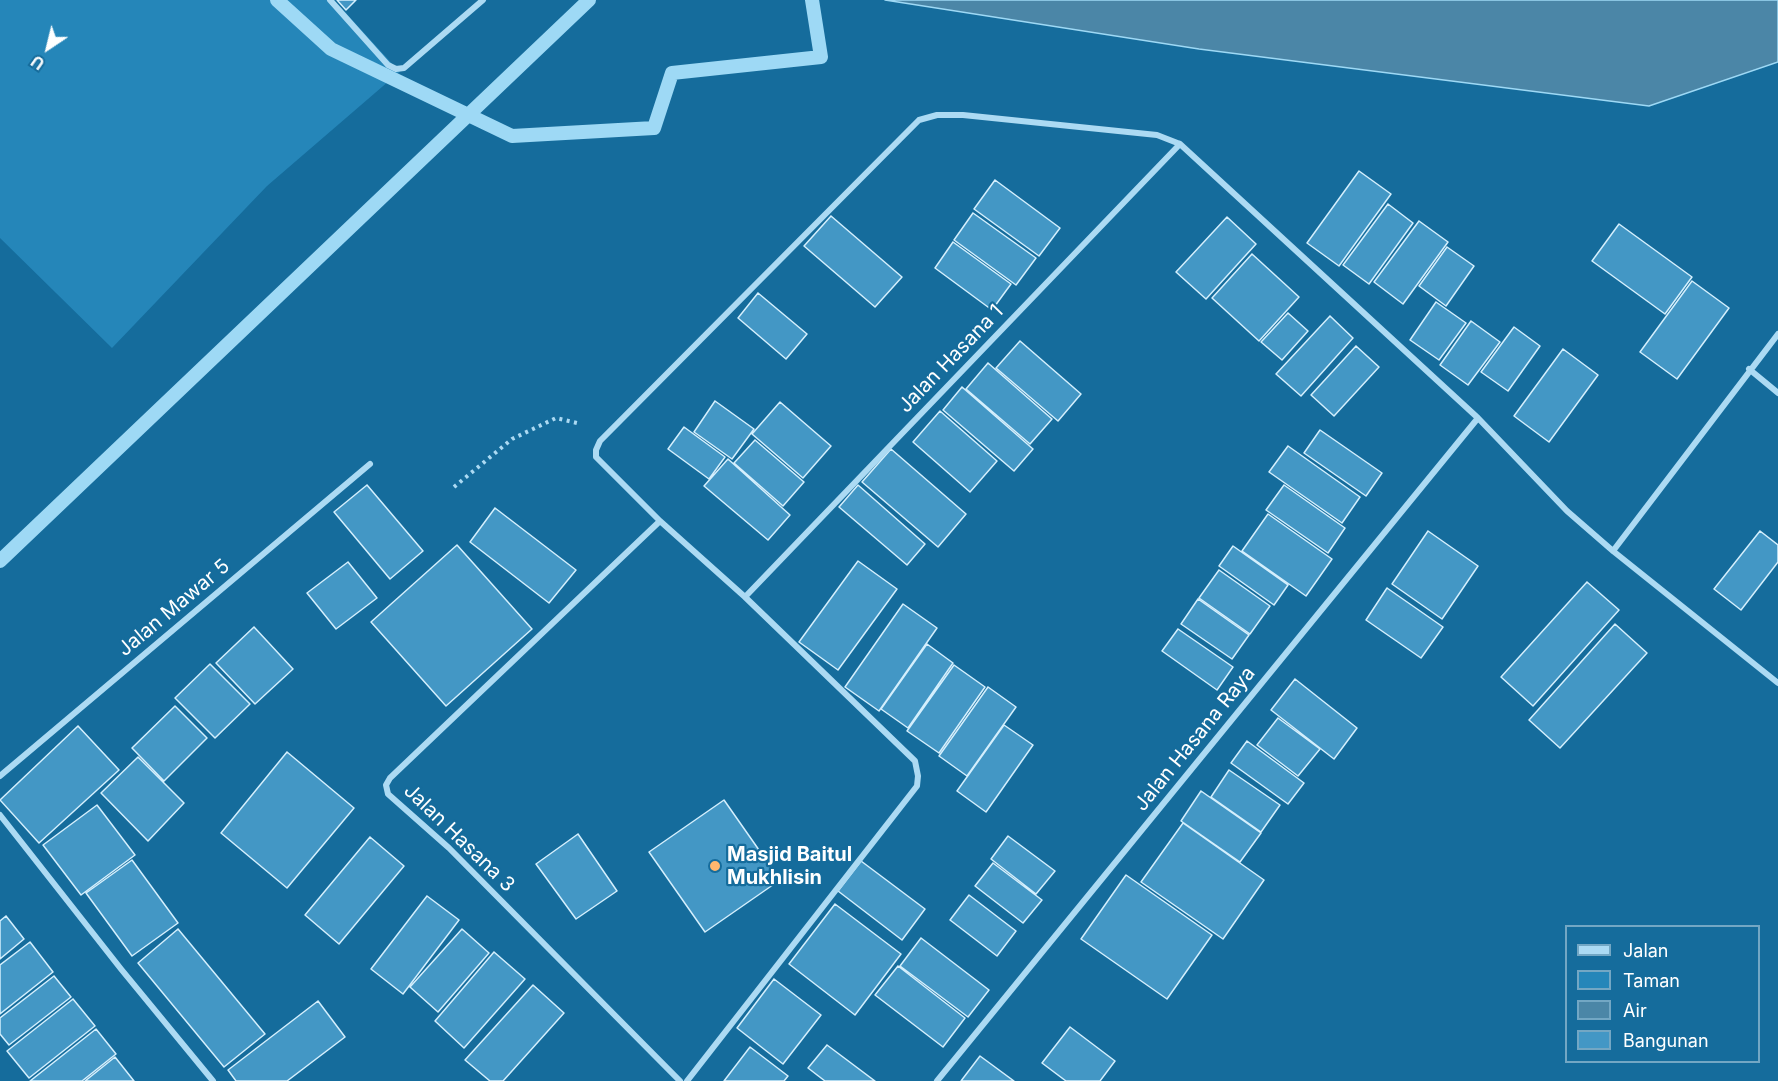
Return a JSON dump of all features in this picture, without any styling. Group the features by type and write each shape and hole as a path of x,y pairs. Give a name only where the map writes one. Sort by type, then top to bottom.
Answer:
{"street":[{"path":"330,0 388,64 396,69 405,68 483,0"},
{"path":"687,1081 917,786 918,776 915,761 745,597 660,521 596,457 596,450 605,437 919,120 937,115 963,115 1157,135 1180,144 1478,418 1567,511 1612,551 1778,683"},
{"name":"Jalan Hasana 1","path":"745,597 1180,144"},
{"path":"1612,551 1778,334"},
{"path":"1749,369 1778,393"},
{"name":"Jalan Hasana Raya","path":"937,1081 1478,418"},
{"name":"Jalan Mawar 5","path":"0,776 370,464"},
{"name":"Jalan Hasana 3","path":"660,521 390,778 386,785 388,794 449,848 680,1081"},
{"path":"0,815 121,969 213,1081"}],"path":[{"path":"454,487 512,439 556,418 589,426 605,437"}],"green space":[{"path":"0,0 334,0 396,68 404,68 267,186 112,348 0,238"}],"water":[{"path":"885,0 1778,0 1778,62 1649,106 1199,49"}],"building":[{"path":"337,0 356,0 346,10"},
{"path":"1359,171 1391,194 1339,266 1307,243"},
{"path":"995,180 1060,228 1039,256 974,209"},
{"path":"1388,204 1413,223 1369,284 1343,265"},
{"path":"973,213 1036,258 1016,285 954,240"},
{"path":"831,216 902,277 875,307 804,246"},
{"path":"1227,217 1256,244 1206,299 1176,272"},
{"path":"1419,221 1448,242 1403,304 1374,282"},
{"path":"1619,224 1692,277 1665,314 1592,261"},
{"path":"953,242 1011,284 992,310 935,268"},
{"path":"1447,247 1474,266 1446,306 1419,286"},
{"path":"1252,254 1299,297 1259,341 1212,298"},
{"path":"1692,281 1729,308 1677,379 1640,352"},
{"path":"758,293 807,334 786,359 738,318"},
{"path":"1436,302 1466,323 1439,360 1410,340"},
{"path":"1288,313 1308,331 1282,360 1261,342"},
{"path":"1330,316 1353,338 1301,396 1276,374"},
{"path":"1471,321 1500,342 1468,385 1440,365"},
{"path":"1514,327 1540,346 1508,391 1481,372"},
{"path":"1020,341 1081,394 1058,421 996,368"},
{"path":"1356,346 1379,367 1334,416 1311,395"},
{"path":"1563,349 1598,375 1549,442 1514,416"},
{"path":"988,363 1052,419 1030,444 966,389"},
{"path":"962,387 1033,449 1014,471 943,410"},
{"path":"715,401 754,429 732,459 694,432"},
{"path":"780,402 831,446 803,478 752,434"},
{"path":"940,411 997,461 970,492 913,442"},
{"path":"684,427 725,457 709,479 668,449"},
{"path":"1320,430 1382,473 1366,496 1304,453"},
{"path":"755,440 804,482 783,506 734,463"},
{"path":"1288,446 1360,497 1342,523 1269,472"},
{"path":"891,449 966,514 938,547 862,482"},
{"path":"728,459 790,515 768,540 704,486"},
{"path":"367,485 423,551 390,579 334,512"},
{"path":"858,485 925,544 907,565 839,507"},
{"path":"1284,485 1345,528 1328,553 1266,510"},
{"path":"495,508 576,570 549,603 470,542"},
{"path":"1268,514 1332,559 1306,596 1242,551"},
{"path":"1428,531 1478,566 1442,619 1392,584"},
{"path":"1760,531 1778,545 1778,562 1741,610 1714,589"},
{"path":"457,545 532,629 446,706 371,622"},
{"path":"1233,546 1288,585 1274,605 1219,566"},
{"path":"858,561 897,589 838,670 799,642"},
{"path":"348,562 377,598 336,629 307,593"},
{"path":"1219,570 1270,606 1250,634 1199,598"},
{"path":"1587,582 1619,610 1533,706 1501,677"},
{"path":"1387,588 1443,627 1421,658 1366,620"},
{"path":"1198,599 1249,635 1232,659 1181,624"},
{"path":"903,604 937,628 879,711 845,687"},
{"path":"1615,624 1647,653 1560,748 1529,720"},
{"path":"254,627 293,669 255,704 216,663"},
{"path":"1178,629 1233,667 1217,690 1162,651"},
{"path":"927,644 953,663 908,728 881,709"},
{"path":"210,664 250,704 215,738 175,698"},
{"path":"954,665 985,687 939,753 907,731"},
{"path":"1295,679 1357,728 1334,759 1271,710"},
{"path":"988,687 1016,707 967,776 939,756"},
{"path":"175,706 207,738 164,781 132,748"},
{"path":"1278,718 1320,749 1298,776 1257,745"},
{"path":"1004,725 1033,745 986,812 957,791"},
{"path":"78,726 119,770 39,843 0,800"},
{"path":"1247,741 1304,783 1288,804 1231,763"},
{"path":"287,752 354,808 287,888 221,833"},
{"path":"138,757 184,803 148,841 101,793"},
{"path":"1229,770 1280,805 1261,832 1211,797"},
{"path":"1201,791 1261,833 1240,862 1181,821"},
{"name":"Masjid Baitul Mukhlisin","path":"724,800 780,880 705,932 649,852"},
{"path":"97,805 135,855 81,895 43,845"},
{"path":"1183,823 1264,880 1223,939 1141,882"},
{"path":"578,834 617,891 576,919 536,864"},
{"path":"1008,836 1055,871 1036,894 991,859"},
{"path":"370,837 404,866 339,944 305,915"},
{"path":"132,860 178,923 132,956 86,893"},
{"path":"861,861 925,909 902,940 838,891"},
{"path":"993,863 1042,900 1023,923 975,886"},
{"path":"1126,875 1212,935 1167,999 1081,939"},
{"path":"969,895 1016,931 997,956 950,920"},
{"path":"427,896 459,920 403,994 371,969"},
{"path":"835,904 901,954 855,1015 789,964"},
{"path":"6,916 24,939 0,959 0,921"},
{"path":"178,929 265,1034 224,1067 138,963"},
{"path":"462,929 489,953 438,1012 410,987"},
{"path":"921,938 989,990 968,1017 900,966"},
{"path":"30,942 53,972 0,1014 0,965"},
{"path":"494,952 525,979 464,1048 435,1021"},
{"path":"898,966 965,1018 943,1047 875,995"},
{"path":"54,976 71,997 9,1045 0,1034 0,1018"},
{"path":"774,979 821,1015 783,1064 737,1028"},
{"path":"533,985 564,1013 503,1081 490,1081 465,1060"},
{"path":"73,999 95,1026 29,1078 7,1051"},
{"path":"318,1001 345,1037 287,1081 236,1081 228,1070"},
{"path":"1070,1027 1115,1061 1100,1081 1066,1081 1042,1063"},
{"path":"96,1029 116,1054 82,1081 30,1081"},
{"path":"827,1045 875,1081 825,1081 808,1068"},
{"path":"750,1047 788,1076 784,1081 724,1081"},
{"path":"980,1056 1014,1081 961,1081"},
{"path":"115,1057 134,1081 85,1081"}],"waterway":[{"path":"277,0 331,49 512,136 654,128 672,73 821,57 812,0"},
{"path":"0,561 589,0"}],"place":[{"name":"Masjid Baitul Mukhlisin","path":"715,866"}]}
